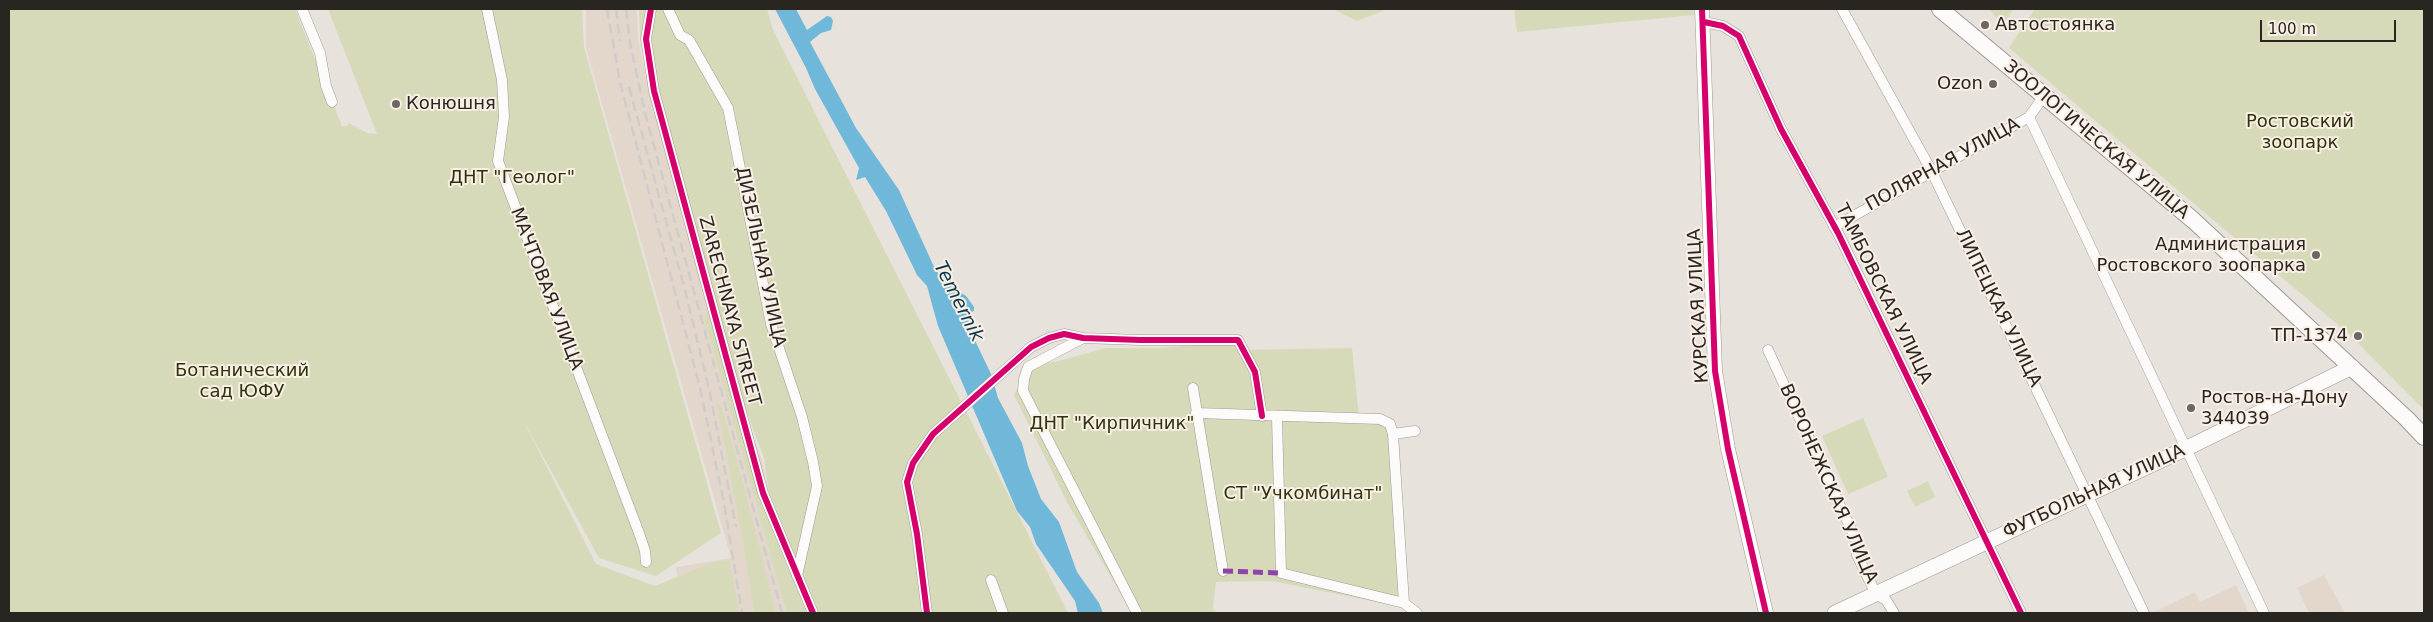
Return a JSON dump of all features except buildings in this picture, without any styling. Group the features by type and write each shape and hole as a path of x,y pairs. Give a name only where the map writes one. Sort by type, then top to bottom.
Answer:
{"main road":[{"name":"ЗООЛОГИЧЕСКАЯ УЛИЦА","path":"1940,9 2193,220 2352,367 2424,437"},
{"name":"ФУТБОЛЬНАЯ УЛИЦА","path":"1835,613 2185,450 2352,367"}],"street":[{"path":"302,9 320,53 326,86 332,102"},
{"name":"МАЧТОВАЯ УЛИЦА","path":"487,9 502,80 504,117 498,160 639,533 645,550 646,562"},
{"name":"ZARECHNAYA STREET","path":"652,9 646,39 654,91 764,493 813,613"},
{"name":"ДИЗЕЛЬНАЯ УЛИЦА","path":"668,9 680,34 689,40 728,108 771,324 802,417 811,453 817,486 797,577"},
{"name":"ЛИПЕЦКАЯ УЛИЦА","path":"1842,9 1931,170 2144,613"},
{"name":"ТАМБОВСКАЯ УЛИЦА","path":"1703,15 1739,36 1781,129 1834,226 2021,613"},
{"name":"КУРСКАЯ УЛИЦА","path":"1703,15 1715,371 1728,449 1766,613"},
{"name":"ПОЛЯРНАЯ УЛИЦА","path":"1834,226 1931,170 2029,117 2044,96"},
{"path":"2029,117 2185,450 2264,613"},
{"path":"927,613 917,534 907,482 913,463 922,447 933,434 1031,347 1048,338 1064,334 1083,338 1140,340 1238,340 1254,372 1262,416"},
{"path":"1083,338 1028,367 1024,379 1024,391 1136,613"},
{"name":"ВОРОНЕЖСКАЯ УЛИЦА","path":"1768,350 1858,544 1857,555 1876,594 1886,600 1894,613"},
{"path":"1193,388 1223,571"},
{"path":"1196,413 1380,419 1390,424 1393,434 1404,603"},
{"path":"1278,417 1281,573 1404,603 1417,613"},
{"path":"1393,434 1415,431"},
{"path":"991,580 1003,613"}],"shaded area":[{"path":"586,9 637,9 638,38 653,110 676,160 726,368 762,460 777,550 810,613 683,613 676,567 731,558 586,48"},
{"path":"2324,575 2345,613 2309,613 2297,588"},
{"path":"2236,585 2249,613 2152,613 2195,592 2200,602"}],"green space":[{"name":"Ботанический сад ЮФУ","path":"9,9 295,9 342,126 347,126 349,123 367,133 377,134 328,9 582,9 584,47 721,533 656,576 599,558 522,418 596,564 655,586 711,563 729,560 739,613 9,613"},
{"path":"639,9 767,9 773,30 1068,613 787,613 705,321 705,316 710,312 772,517 764,458 730,367 678,161 640,38"},
{"path":"1333,9 1388,9 1357,21"},
{"path":"1514,9 1693,9 1694,15 1517,32"},
{"path":"1989,9 2013,9 2003,26"},
{"name":"Ростовский зоопарк","path":"2035,9 2424,9 2424,410 2349,334 2009,48"},
{"path":"1239,342 1241,350 1352,348 1359,417 1392,418 1398,606 1272,581 1216,582 1213,608 1216,613 1132,613 1068,504 1014,395 1030,364 1055,362 1106,348 1158,348"},
{"path":"720,403 743,482 776,613 754,613 743,542 717,404"},
{"path":"1863,418 1888,477 1848,494 1822,436"},
{"path":"1928,481 1935,497 1915,507 1907,491"}],"water":[{"name":"Temernik","path":"775,9 796,9 807,30 827,16 831,17 833,21 831,30 821,33 810,42 856,128 899,190 935,269 946,283 966,296 974,307 974,310 968,317 970,330 991,374 998,398 1022,443 1028,466 1041,499 1059,522 1077,572 1099,603 1103,613 1078,613 1075,601 1036,544 1030,527 1017,511 938,326 927,286 917,275 886,211 865,177 856,180 859,168 815,89"}],"railway":[{"path":"607,9 620,82 700,388 724,503 742,613"},
{"path":"616,9 620,41"},
{"path":"626,9 630,43 645,113 782,613"},
{"path":"629,87 685,290 709,389 736,527"}],"marked path":[{"path":"1223,571 1281,573"}],"cycle path":[{"path":"651,9 646,39 654,91 763,493 813,613"},
{"path":"1702,9 1715,371 1728,449 1766,613"},
{"path":"1704,22 1723,26 1739,36 1781,129 1838,233 2021,613"},
{"path":"927,613 917,534 907,482 913,463 933,434 1031,347 1049,338 1064,334 1083,338 1140,340 1238,340 1255,372 1262,416"}],"place":[{"name":"Автостоянка","path":"1985,25"},
{"name":"Ozon","path":"1993,84"},
{"name":"Конюшня","path":"396,104"},
{"name":"Администрация Ростовского зоопарка","path":"2316,255"},
{"name":"ТП-1374","path":"2358,336"},
{"name":"Ростов-на-Дону 344039","path":"2191,408"}],"park label":[{"name":"ДНТ \"Геолог\"","path":"512,178"},
{"name":"ДНТ \"Кирпичник\"","path":"1112,424"},
{"name":"СТ \"Учкомбинат\"","path":"1303,494"}]}
